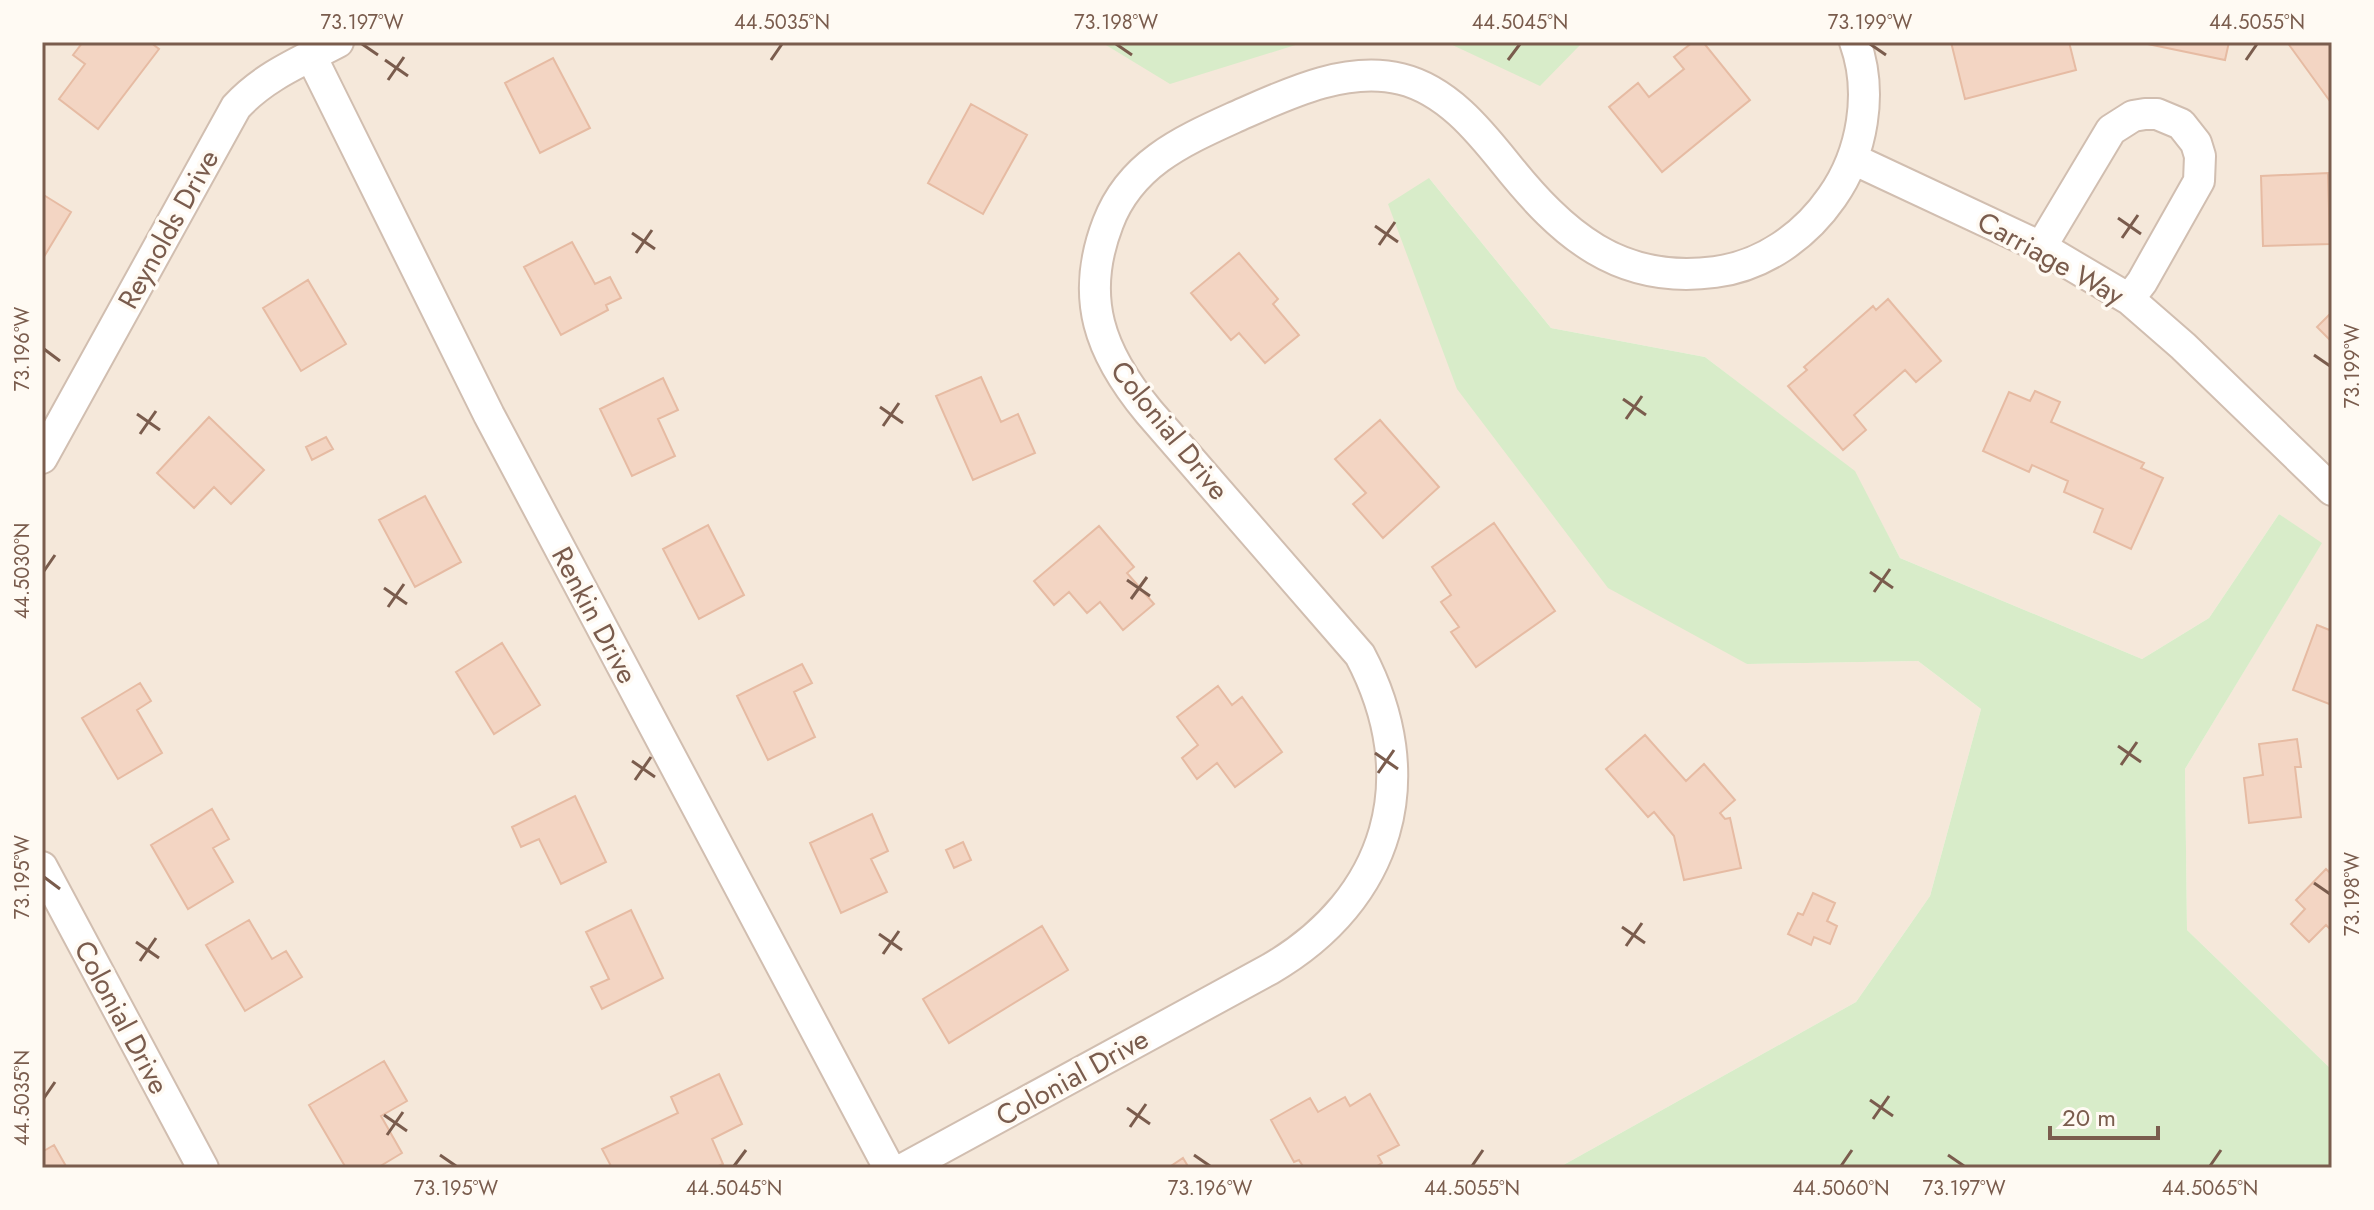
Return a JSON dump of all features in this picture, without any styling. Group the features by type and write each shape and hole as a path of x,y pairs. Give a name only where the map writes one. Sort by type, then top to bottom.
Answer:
{"street":[{"name":"Reynolds Drive","path":"42,458 236,107 268,79 338,42"},
{"name":"Colonial Drive","path":"905,1168 1270,969 1303,948 1332,923 1363,881 1375,858 1387,820 1393,781 1389,729 1378,691 1360,655 1345,634 1126,385 1110,359 1101,334 1095,278 1099,252 1113,211 1138,174 1158,156 1181,142 1295,92 1348,78 1399,78 1421,86 1464,116 1526,189 1577,239 1603,255 1631,267 1660,274 1720,272 1749,264 1802,233 1823,211 1840,186 1853,159 1864,104 1863,77 1855,42"},
{"name":"Renkin Drive","path":"311,56 496,429 889,1168"},
{"path":"2041,247 2111,130 2133,116 2145,114 2169,118 2181,124 2196,143 2200,156 2199,181 2142,282 2129,299"},
{"name":"Carriage Way","path":"1853,159 2041,247 2129,299 2183,346 2332,490"},
{"name":"Colonial Drive","path":"42,867 203,1168"}],"shaded area":[{"path":"42,42 2332,42 2332,1070 2187,930 2185,769 2321,544 2279,514 2209,618 2142,659 1900,558 1854,471 1705,357 1551,328 1429,178 1747,664 1918,661 1981,709 1930,896 1856,1002 1558,1168 42,1168"}],"green space":[{"path":"1101,42 1305,42 1170,84"},
{"path":"1446,42 1583,42 1540,86"},
{"path":"1429,178 1551,328 1705,357 1855,471 1900,558 2142,659 2209,618 2279,514 2322,543 2185,769 2187,930 2332,1070 2332,1168 1558,1168 1856,1002 1930,896 1981,709 1918,661 1747,664 1608,588 1457,389 1388,204"}],"building":[{"path":"83,42 150,42 159,49 98,129 59,99 85,64 73,55"},
{"path":"1693,42 1703,42 1750,100 1662,172 1609,107 1638,83 1649,97 1684,69 1674,57"},
{"path":"1951,42 2069,42 2076,70 1965,99"},
{"path":"2138,42 2229,42 2225,60"},
{"path":"2287,42 2332,42 2332,104"},
{"path":"553,58 590,128 540,153 505,83"},
{"path":"971,104 1027,135 983,214 928,183"},
{"path":"2328,173 2330,244 2263,246 2261,176"},
{"path":"42,194 71,212 42,260"},
{"path":"572,242 595,284 610,277 621,298 606,305 608,310 561,335 524,267"},
{"path":"1239,253 1278,299 1273,304 1299,335 1265,363 1239,333 1231,340 1191,293"},
{"path":"308,280 346,344 301,371 263,308"},
{"path":"1888,299 1941,361 1916,382 1905,370 1854,415 1866,430 1843,450 1788,386 1807,370 1804,367 1873,306 1876,310"},
{"path":"2332,312 2332,342 2317,327"},
{"path":"981,377 1001,422 1018,414 1035,453 973,480 936,396"},
{"path":"663,378 678,410 658,419 675,456 632,476 600,409"},
{"path":"2035,391 2060,402 2051,422 2144,463 2141,468 2163,478 2131,549 2094,532 2103,509 2064,492 2068,481 2032,465 2029,472 1983,451 2009,392 2030,401"},
{"path":"209,417 264,470 231,504 214,487 194,508 157,473"},
{"path":"1380,420 1439,487 1383,538 1353,504 1366,493 1335,459"},
{"path":"326,437 333,449 312,460 306,447"},
{"path":"425,496 461,562 415,587 379,520"},
{"path":"1494,523 1555,611 1476,667 1451,632 1459,627 1441,602 1451,595 1432,567"},
{"path":"708,525 744,595 699,619 663,549"},
{"path":"1099,526 1134,567 1127,573 1154,604 1123,630 1100,602 1087,613 1069,592 1054,605 1034,581"},
{"path":"2317,625 2332,631 2332,705 2293,690"},
{"path":"502,643 540,705 494,734 456,672"},
{"path":"802,664 812,683 794,692 815,737 768,760 737,696"},
{"path":"140,683 151,701 137,710 162,753 118,779 82,718"},
{"path":"1218,686 1232,705 1242,697 1282,752 1235,787 1217,763 1197,779 1182,758 1198,745 1177,717"},
{"path":"1645,735 1686,781 1704,764 1735,800 1720,813 1725,819 1730,818 1741,868 1684,880 1674,836 1654,812 1648,817 1606,769"},
{"path":"2297,739 2301,767 2295,767 2301,817 2249,823 2244,778 2263,775 2259,744"},
{"path":"575,796 606,862 561,884 539,839 521,847 512,827"},
{"path":"212,809 229,839 213,848 233,882 188,909 151,845"},
{"path":"872,814 888,851 871,859 887,892 841,913 810,843"},
{"path":"963,842 971,860 954,868 946,850"},
{"path":"2326,869 2332,875 2332,931 2326,925 2309,942 2291,924 2305,909 2296,900"},
{"path":"1813,893 1835,903 1827,921 1837,926 1830,944 1814,937 1811,945 1788,934 1798,913 1803,915"},
{"path":"631,910 663,978 602,1009 591,987 609,979 586,932"},
{"path":"249,920 272,959 286,951 302,977 245,1011 206,945"},
{"path":"1042,926 1068,970 949,1043 923,999"},
{"path":"384,1061 407,1101 381,1116 402,1153 377,1168 346,1168 309,1105"},
{"path":"719,1074 742,1124 712,1139 723,1164 714,1168 612,1168 602,1149 678,1113 671,1097"},
{"path":"1370,1094 1399,1145 1378,1156 1382,1163 1374,1168 1304,1168 1299,1160 1294,1162 1271,1120 1310,1098 1318,1112 1345,1097 1350,1106"},
{"path":"54,1145 67,1168 42,1168 42,1152"},
{"path":"1183,1158 1189,1168 1168,1168"}]}
